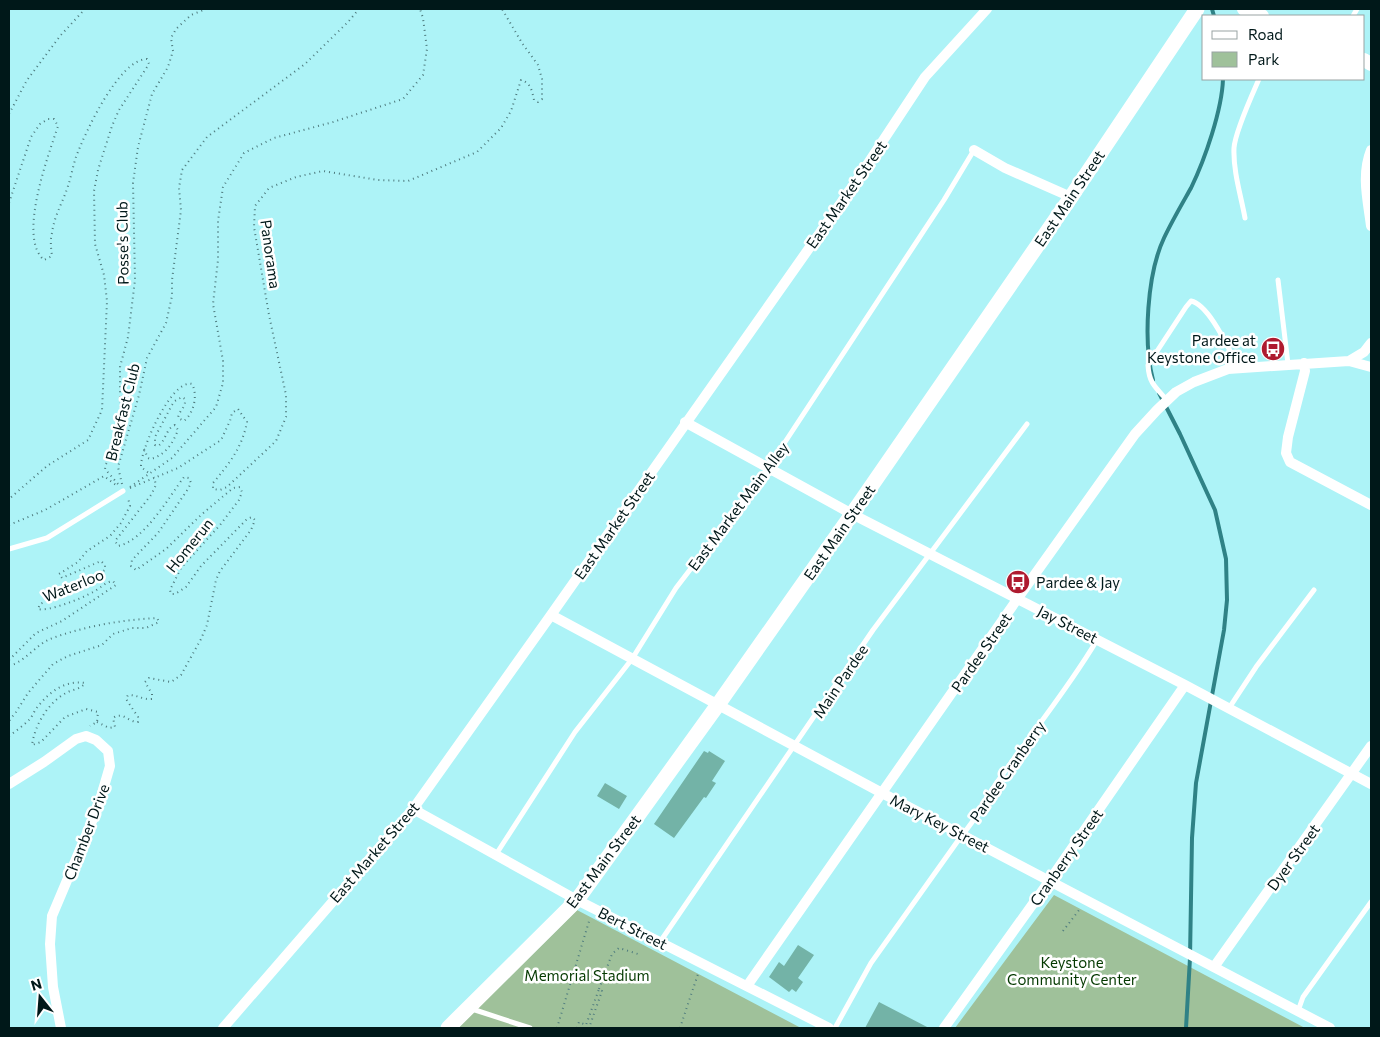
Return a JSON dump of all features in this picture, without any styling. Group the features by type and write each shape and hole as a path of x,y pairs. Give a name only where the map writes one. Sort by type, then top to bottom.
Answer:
{"main road":[{"name":"East Main Street","path":"448,1028 577,900 852,514 1071,196 1196,9"}],"street":[{"name":"East Market Street","path":"222,1028 412,809 552,615 855,183 925,77 987,9"},
{"path":"1244,9 1259,15"},
{"path":"974,150 1005,168 1071,196"},
{"path":"1371,150 1365,178 1371,226"},
{"path":"1349,361 1364,352 1371,343"},
{"name":"Pardee Street","path":"747,986 1135,434 1167,400 1176,392 1194,382 1228,369 1349,361 1371,367"},
{"path":"1304,363 1304,371 1288,437 1286,453 1290,462 1371,505"},
{"name":"Jay Street","path":"686,422 852,514 1097,639 1371,784"},
{"name":"Mary Key Street","path":"552,615 717,706 1330,1028"},
{"name":"Cranberry Street","path":"944,1028 1050,880 1185,685"},
{"path":"9,784 76,739 86,736"},
{"name":"Chamber Drive","path":"61,1028 52,978 50,944 52,916 98,807 110,766 108,751 96,740 86,736"},
{"name":"Dyer Street","path":"1214,967 1371,746"},
{"name":"Bert Street","path":"412,809 577,900 829,1028"}],"lane":[{"path":"1245,218 1236,170 1234,147 1238,132 1260,80"},
{"name":"East Market Main Alley","path":"495,856 575,732 632,659 676,588 768,468 944,200 974,150"},
{"path":"1278,280 1288,364"},
{"path":"1167,400 1153,385 1149,376 1148,364 1191,301 1197,302 1209,315 1239,368"},
{"name":"Main Pardee","path":"660,942 874,630 1027,424"},
{"path":"9,549 47,538 123,491"},
{"path":"1229,708 1256,667 1314,590"},
{"name":"Pardee Cranberry","path":"835,1028 871,963 962,835 973,823 996,783 1078,672 1097,639"},
{"path":"1298,1011 1303,997 1371,902"},
{"path":"469,1008 530,1028"}],"path":[{"path":"9,114 27,80 60,36 85,9"},
{"name":"Posse's Club","path":"123,491 106,469 106,464 112,455 120,432 120,367 128,337 134,280 132,182 138,146 152,94 168,67 173,51 171,38 176,29 191,16 206,9"},
{"name":"Breakfast Club","path":"123,491 118,467 139,395 147,358 166,323 172,296 180,210 179,188 182,170 206,137 305,64 359,9"},
{"path":"9,525 45,510 104,476 123,491 172,458 216,407 223,384 223,361 213,304 218,260 218,221 223,187 244,153 274,138 333,122 403,99 423,75 426,49 423,18 420,9"},
{"name":"Panorama","path":"123,491 178,468 221,440 230,422 232,413 238,409 247,422 241,445 213,483 213,489 220,490 233,481 276,441 286,417 286,395 269,315 254,227 255,206 269,188 296,177 323,171 378,180 408,181 477,152 501,128 508,117 521,80 526,82 531,88 534,100 538,102 542,99 542,78 538,65 522,43 502,9"},
{"path":"9,203 31,137 48,118 54,120 58,126 44,167 34,207 34,237 38,255 44,260 52,256 52,233 55,219 68,187 76,157 90,126 114,83 128,67 141,59 148,59 149,64 119,110 112,126 98,170 94,191 95,244 104,275 107,301 102,410 88,440 47,466 9,499"},
{"path":"144,449 150,459 163,454 171,444 178,430 175,425 170,428 158,446 154,442 155,437 175,401 182,398 186,399 184,408 178,414 178,418 184,421 187,418 195,398 192,384 184,384 168,403 154,427 144,449 141,460 141,467 150,474"},
{"name":"Homerun","path":"97,722 109,728 115,727 113,718 117,715 123,715 134,722 138,722 138,717 126,698 128,695 139,695 146,700 152,699 152,694 145,682 149,678 171,682 181,675 207,625 216,580 224,565 251,530 255,520 252,517 247,519 202,566 186,587 175,594 171,594 170,590 180,568 220,525 239,500 242,492 240,487 233,488 201,515 166,549 136,570 131,566 132,560 158,533 188,489 190,483 189,478 184,477 161,510 144,530 126,545 118,546 115,541 151,495 156,485 154,477"},
{"name":"Waterloo","path":"9,660 36,633 62,620 116,585 114,581 106,582 93,592 68,602 43,610 38,609 40,604 105,570 105,565 101,561 62,578 59,574 78,562 87,551 110,536 121,524 130,506 127,495 123,491"},
{"path":"9,665 16,664 39,644 70,633 122,621 157,618 159,622 146,628 132,628 113,634 102,645 68,656 52,664 28,693 9,721"},
{"path":"9,736 30,719 38,706 52,691 75,682 85,684 82,687 67,692 52,703 34,734 32,745 41,742 65,717 86,709 98,712 97,722 87,728 86,736"},
{"path":"1063,931 1087,900"},
{"path":"556,1028 590,915"},
{"path":"577,1028 579,1022 586,1025 612,954 618,948 641,955"},
{"path":"680,1028 700,970"},
{"path":"589,1028 602,991 599,989"}],"green space":[{"name":"Keystone Community Center","path":"1054,895 1305,1028 955,1028"},
{"name":"Memorial Stadium","path":"577,910 801,1028 458,1028"}],"building":[{"path":"704,751 708,753 709,751 725,761 712,781 716,783 674,838 654,824"},
{"path":"605,783 627,796 619,809 597,796"},
{"path":"798,945 814,955 798,978 803,982 796,992 792,989 789,992 769,977 779,962 784,966"},
{"path":"879,1002 929,1028 865,1028"}],"waterway":[{"path":"1212,9 1214,15"},
{"path":"1153,380 1148,347 1148,308 1154,270 1164,238 1202,163 1220,105 1223,80"},
{"path":"1159,393 1215,510 1226,559 1227,600 1224,630 1196,783 1192,838 1190,958 1186,1028"}],"place":[{"name":"Pardee at Keystone Office","path":"1273,349"},
{"name":"Pardee & Jay","path":"1018,582"}]}
